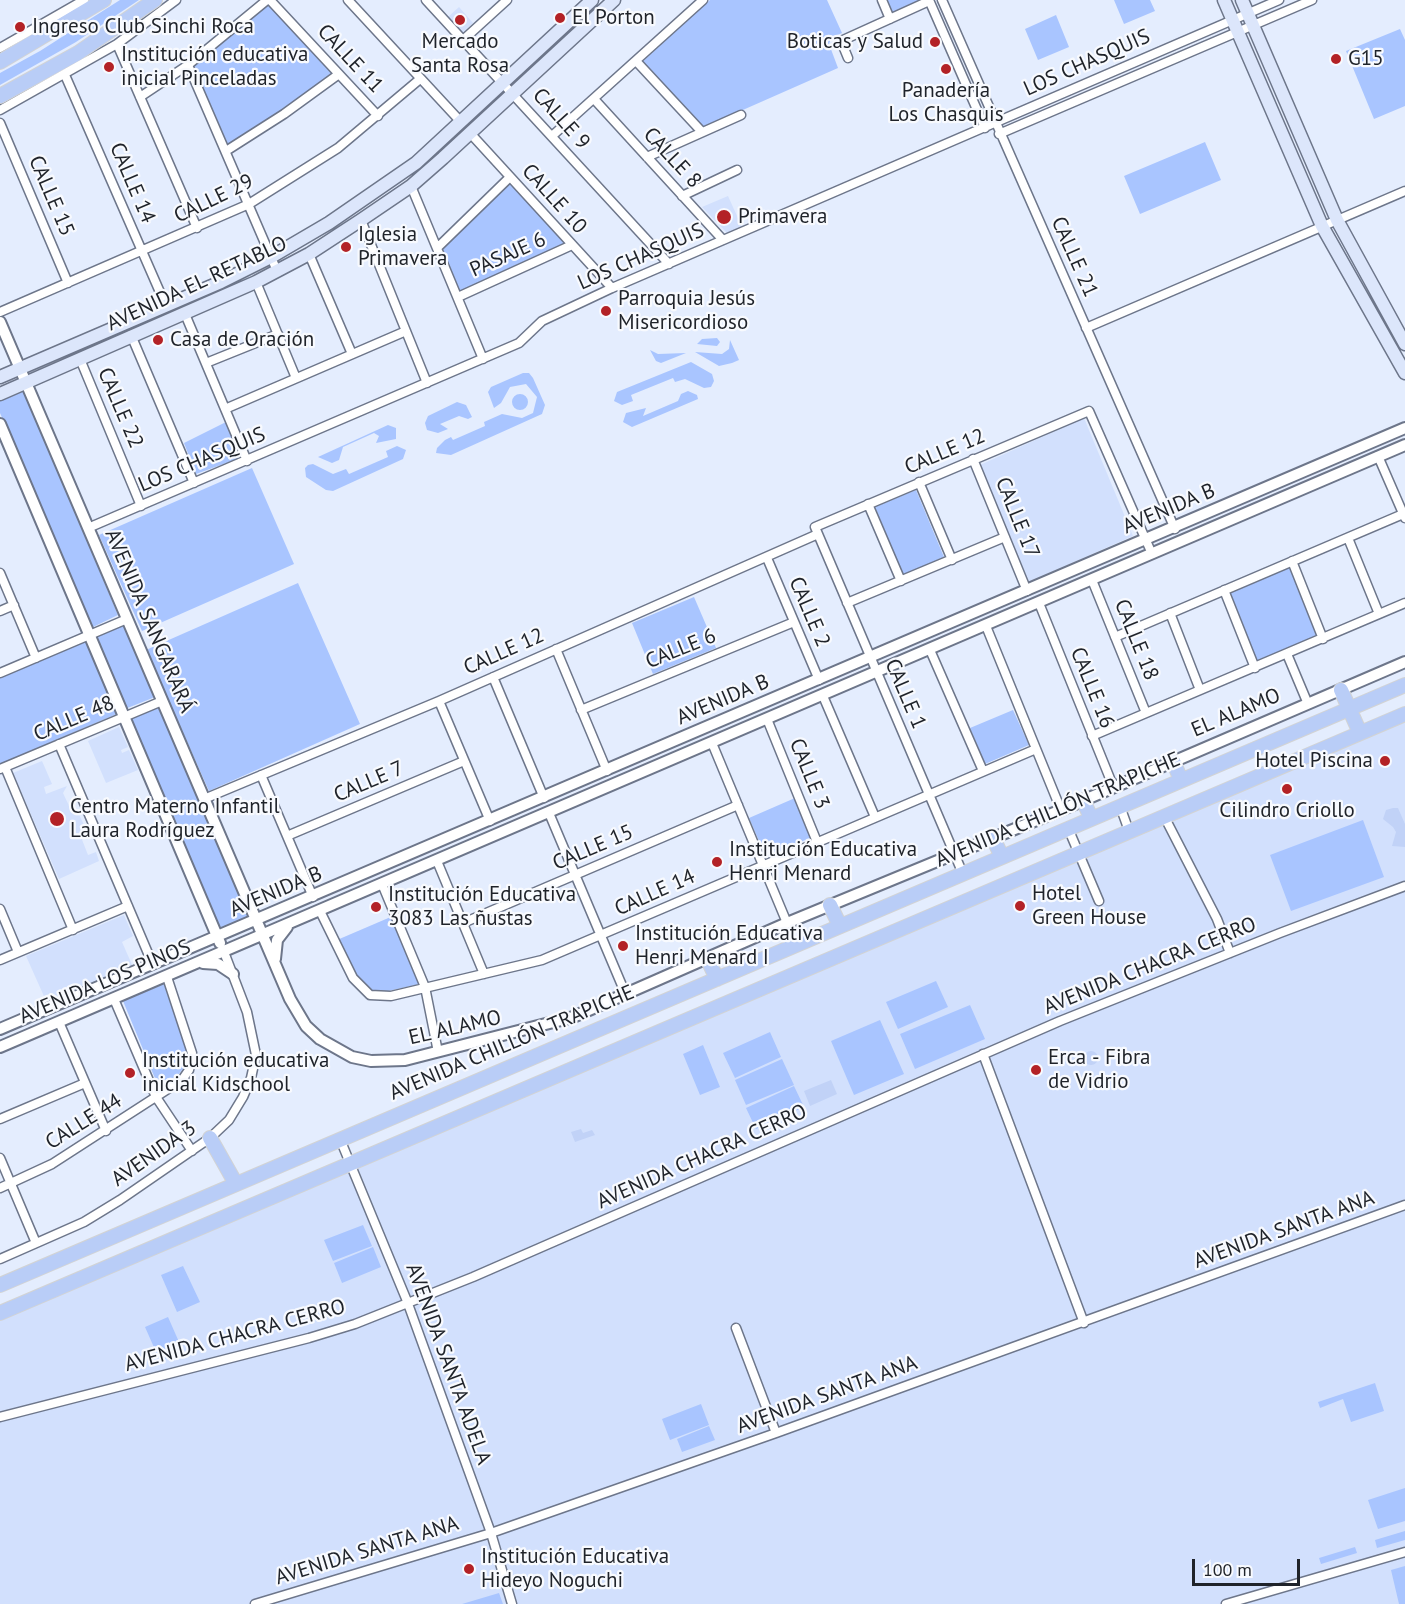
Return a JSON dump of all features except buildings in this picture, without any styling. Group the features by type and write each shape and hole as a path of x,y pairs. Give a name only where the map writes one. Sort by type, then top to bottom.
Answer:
{"main road":[{"path":"0,62 56,31 104,0"},
{"path":"0,96 78,53 155,0"},
{"name":"AVENIDA EL RETABLO","path":"0,377 166,306 271,257 377,192 416,163 592,0"},
{"name":"AVENIDA EL RETABLO","path":"0,394 256,282 309,254 411,186 614,0"},
{"path":"1224,0 1322,226 1405,373"},
{"path":"1242,0 1337,220 1405,344"},
{"path":"1280,127 1294,120"},
{"path":"1374,319 1387,312"},
{"name":"AVENIDA CHILLÓN TRAPICHE","path":"0,1285 1405,685"},
{"path":"1341,690 1360,733"},
{"path":"0,1313 1405,714"},
{"path":"1173,761 1181,780"},
{"path":"1083,800 1091,819"},
{"path":"993,838 1002,857"},
{"path":"942,883 952,906"},
{"path":"830,905 840,926"},
{"path":"874,912 884,935"},
{"path":"708,960 717,979"},
{"path":"762,960 772,983"},
{"path":"557,1047 567,1071"},
{"path":"504,1070 514,1094"},
{"path":"210,1138 237,1184"},
{"path":"272,1169 282,1192"},
{"path":"192,1203 202,1227"},
{"path":"46,1265 57,1288"}],"street":[{"path":"0,48 84,0"},
{"path":"0,110 66,75 117,44 176,0"},
{"path":"140,97 188,65 268,0"},
{"name":"CALLE 11","path":"268,0 378,116"},
{"path":"348,0 461,122"},
{"name":"CALLE 9","path":"426,0 669,264"},
{"path":"552,136 703,0"},
{"path":"882,0 890,19"},
{"name":"CALLE 21","path":"942,0 999,134 1175,528"},
{"path":"1250,19 1279,0"},
{"path":"1235,25 1312,0"},
{"path":"463,40 505,1"},
{"path":"848,58 841,41 929,1 985,128"},
{"name":"LOS CHASQUIS","path":"88,528 519,343 542,321 612,288 995,123 1235,25"},
{"name":"LOS CHASQUIS","path":"999,134 1235,25"},
{"path":"117,44 197,228"},
{"path":"636,61 702,132"},
{"path":"188,65 278,271"},
{"path":"225,151 284,114 339,74"},
{"name":"CALLE 14","path":"66,75 166,306"},
{"name":"CALLE 29","path":"0,312 249,204 320,161 378,116 420,79"},
{"name":"CALLE 8","path":"594,99 723,240"},
{"path":"647,157 741,115"},
{"name":"CALLE 15","path":"0,123 68,283"},
{"name":"CALLE 10","path":"470,133 612,288"},
{"path":"682,196 737,170"},
{"path":"436,248 510,177"},
{"path":"411,186 483,359"},
{"path":"1086,328 1405,191"},
{"path":"361,220 427,383"},
{"name":"PASAJE 6","path":"458,297 572,245"},
{"path":"309,254 352,354"},
{"path":"256,282 297,378"},
{"path":"185,314 247,461"},
{"name":"AVENIDA SANGARARÁ","path":"0,322 263,936"},
{"path":"225,409 406,331"},
{"path":"206,363 278,334"},
{"path":"132,335 194,483"},
{"name":"CALLE 22","path":"80,358 141,506"},
{"name":"CALLE 12","path":"204,800 439,701 767,558 868,504 1089,411 1147,540"},
{"path":"0,424 224,952"},
{"name":"AVENIDA B","path":"218,938 1405,429"},
{"name":"AVENIDA B","path":"224,952 1405,445"},
{"path":"1115,637 1404,516 1378,456"},
{"name":"CALLE 17","path":"973,459 1027,591"},
{"path":"918,482 952,560"},
{"path":"868,504 901,581"},
{"name":"CALLE 1","path":"816,531 927,795 963,874"},
{"path":"847,603 1005,537"},
{"path":"1348,538 1379,614"},
{"path":"1147,540 1152,554"},
{"name":"CALLE 2","path":"767,558 819,680"},
{"path":"1292,561 1323,639"},
{"path":"0,573 36,658"},
{"name":"CALLE 18","path":"1092,580 1146,713"},
{"path":"1224,590 1255,668"},
{"name":"CALLE 16","path":"1039,603 1113,786"},
{"path":"1092,736 1405,603"},
{"path":"0,611 14,605"},
{"path":"1170,613 1200,690"},
{"path":"0,673 127,619"},
{"name":"CALLE 6","path":"581,710 794,622"},
{"path":"986,626 1061,810"},
{"path":"556,649 607,771"},
{"path":"930,650 983,771"},
{"path":"1287,654 1308,704"},
{"name":"EL ALAMO","path":"263,936 299,1016 333,1048 352,1057 389,1062 438,1052 540,1027 626,995 787,923 1061,810 1405,662"},
{"path":"493,677 544,798"},
{"path":"787,694 792,709"},
{"path":"823,696 875,817"},
{"name":"CALLE 48","path":"2,768 162,700"},
{"path":"439,701 490,821"},
{"name":"CALLE 3","path":"767,719 818,842"},
{"path":"712,743 787,923"},
{"path":"59,744 153,965"},
{"name":"CALLE 14","path":"320,911 353,978 370,995 391,996 542,960 1036,749"},
{"name":"CALLE 7","path":"287,836 464,761"},
{"path":"2,768 73,930"},
{"path":"261,776 313,897"},
{"name":"CALLE 15","path":"463,923 738,805"},
{"path":"1120,806 1129,831"},
{"path":"549,813 626,995"},
{"path":"1164,816 1217,919 1230,952"},
{"path":"1068,828 1099,901"},
{"path":"403,858 410,873"},
{"path":"437,861 484,974"},
{"path":"382,884 425,987 438,1052"},
{"name":"AVENIDA CHACRA CERRO","path":"0,1417 309,1338 355,1324 407,1301 473,1277 983,1054 1230,952 1405,886"},
{"path":"244,892 258,907 273,911 284,909"},
{"path":"0,960 128,906"},
{"path":"0,909 18,952"},
{"path":"190,950 205,934 208,919 206,909"},
{"path":"277,968 274,955 277,940 294,922"},
{"name":"AVENIDA LOS PINOS","path":"0,1029 218,938"},
{"name":"AVENIDA LOS PINOS","path":"0,1047 224,952"},
{"name":"AVENIDA 3","path":"0,1260 84,1222 192,1151 229,1120 251,1078 255,1055 247,1012 224,952"},
{"path":"197,964 218,964 232,974"},
{"name":"CALLE 44","path":"0,1188 52,1164 182,1080 192,1062 191,1042 167,977"},
{"path":"82,995 88,1010"},
{"path":"114,999 156,1097 192,1151"},
{"path":"59,1022 106,1131"},
{"path":"983,1054 1084,1323"},
{"path":"0,1119 85,1083"},
{"name":"AVENIDA SANTA ADELA","path":"340,1139 407,1301 491,1533 512,1604"},
{"path":"0,1158 36,1243"},
{"name":"AVENIDA SANTA ANA","path":"255,1604 491,1533 1084,1323 1405,1205"},
{"path":"736,1328 776,1433"},
{"path":"1226,1604 1405,1552"}],"shaded area":[{"path":"120,0 139,0 76,42 0,85 0,73 40,51"},
{"path":"710,0 827,0 842,33 831,38 829,44 838,68 702,128 642,62"},
{"path":"884,0 924,0 891,16"},
{"path":"1114,0 1150,0 1155,11 1124,24"},
{"path":"269,3 332,73 281,111 228,145 193,65"},
{"name":"Mercado Santa Rosa","path":"459,7 473,23 462,33 448,17"},
{"path":"1056,15 1069,47 1038,60 1025,29"},
{"path":"1400,29 1405,40 1405,106 1374,119 1346,51"},
{"path":"1205,142 1221,180 1140,214 1124,176"},
{"path":"508,179 569,246 460,293 440,244"},
{"name":"Primavera","path":"728,196 742,227 727,233 702,207"},
{"path":"717,338 720,342 717,346 697,344 702,339"},
{"path":"730,340 739,360 732,363 719,366 695,352 722,354 729,349"},
{"path":"650,350 658,354 686,353 661,363 656,361"},
{"path":"691,362 712,374 714,381 711,387 704,388 685,379 675,382 673,378 631,395 633,401 622,405 614,401 617,392"},
{"path":"523,373 529,373 533,378 545,405 542,414 451,455 436,453 437,448 445,440 451,437 453,440 485,426 484,422 502,414 522,418 533,413 537,397 526,384 510,387 501,403 494,408 488,392 491,387"},
{"path":"23,388 118,615 93,627 0,413 0,398"},
{"path":"688,391 697,395 698,399 632,427 623,422 626,413 646,408 643,416 678,401 681,394"},
{"path":"520,394 528,402 520,410 512,402"},
{"path":"457,402 466,405 472,417 468,419 459,416 440,424 448,429 438,433 427,430 425,423 428,416"},
{"path":"1084,418 1133,536 1029,582 980,465"},
{"path":"226,422 240,458 196,474 184,443"},
{"path":"388,425 396,428 396,439 376,443 379,436 374,433 343,447 339,460 332,463 318,457"},
{"path":"397,446 406,450 403,459 333,491 326,490 306,477 305,468 313,464 333,474 346,469 349,474 388,457 386,451"},
{"path":"252,468 294,564 142,631 99,535"},
{"path":"916,490 944,557 903,575 875,507"},
{"path":"1291,567 1319,636 1257,661 1229,592"},
{"path":"298,583 360,724 209,791 146,650"},
{"path":"694,597 716,648 653,674 632,623"},
{"path":"123,625 155,697 125,709 95,636"},
{"path":"88,640 119,713 0,764 0,678"},
{"path":"161,707 250,919 220,932 129,719"},
{"path":"1013,710 1029,745 985,764 970,728"},
{"path":"1405,720 1405,1604 0,1604 0,1319"},
{"path":"119,727 128,747 121,750 122,753 129,750 138,770 106,783 88,741"},
{"name":"Centro Materno Infantil Laura Rodríguez","path":"42,761 52,784 44,787 46,794 67,786 63,793 71,810 76,808 85,827 81,837 88,855 96,852 99,861 59,879 13,773"},
{"path":"795,798 812,837 766,857 749,818"},
{"path":"1398,808 1405,824 1405,847 1392,846 1396,832 1383,819 1386,810"},
{"path":"1363,820 1384,877 1291,911 1270,855"},
{"path":"124,915 133,936 122,942 133,967 47,1003 26,956"},
{"path":"393,916 420,984 379,993 371,990 357,975 337,940"},
{"path":"936,981 948,1007 898,1029 886,1002"},
{"path":"164,984 188,1055 186,1065 178,1075 159,1088 123,1001"},
{"path":"970,1005 985,1039 915,1069 900,1034"},
{"path":"880,1020 904,1074 854,1095 831,1041"},
{"path":"770,1032 781,1057 735,1078 723,1053"},
{"path":"703,1045 720,1087 700,1095 683,1054"},
{"path":"1091,1051 1096,1053 1098,1058 1096,1063 1091,1065 1086,1063 1084,1058 1086,1053"},
{"path":"782,1059 794,1085 746,1105 735,1080"},
{"path":"831,1080 837,1094 810,1106 804,1091"},
{"path":"794,1086 804,1107 756,1129 746,1108"},
{"path":"581,1129 583,1133 592,1130 595,1135 575,1142 571,1132"},
{"path":"363,1225 372,1246 333,1261 324,1240"},
{"path":"373,1247 381,1267 342,1283 334,1263"},
{"path":"183,1266 200,1302 177,1312 161,1275"},
{"path":"168,1317 183,1351 160,1361 145,1327"},
{"path":"1375,1383 1384,1411 1351,1422 1343,1399 1320,1408 1318,1402"},
{"path":"701,1404 709,1425 670,1440 662,1419"},
{"path":"709,1426 715,1440 682,1452 677,1439"},
{"path":"1405,1488 1405,1521 1378,1529 1368,1500"},
{"path":"1405,1531 1405,1540 1377,1548 1375,1540"},
{"path":"1355,1547 1357,1553 1321,1564 1319,1558"},
{"path":"1405,1566 1405,1604 1399,1604 1391,1570"},
{"path":"499,1593 503,1604 462,1604"}],"place":[{"name":"El Porton","path":"560,18"},
{"name":"Mercado Santa Rosa","path":"460,20"},
{"name":"Ingreso Club Sinchi Roca","path":"20,27"},
{"name":"Boticas y Salud","path":"935,42"},
{"name":"G15","path":"1336,59"},
{"name":"Institución educativa inicial Pinceladas","path":"109,67"},
{"name":"Panadería Los Chasquis","path":"946,69"},
{"name":"Primavera","path":"724,217"},
{"name":"Iglesia Primavera","path":"346,247"},
{"name":"Parroquia Jesús Misericordioso","path":"606,311"},
{"name":"Casa de Oración","path":"158,340"},
{"name":"Hotel Piscina","path":"1385,761"},
{"name":"Cilindro Criollo","path":"1287,789"},
{"name":"Centro Materno Infantil Laura Rodríguez","path":"57,819"},
{"name":"Institución Educativa Henri Menard","path":"717,862"},
{"name":"Hotel Green House","path":"1020,906"},
{"name":"Institución Educativa 3083 Las ñustas","path":"376,907"},
{"name":"Institución Educativa Henri Menard I","path":"623,946"},
{"name":"Erca - Fibra de Vidrio","path":"1036,1070"},
{"name":"Institución educativa inicial Kidschool","path":"130,1073"},
{"name":"Institución Educativa Hideyo Noguchi","path":"469,1569"}]}
